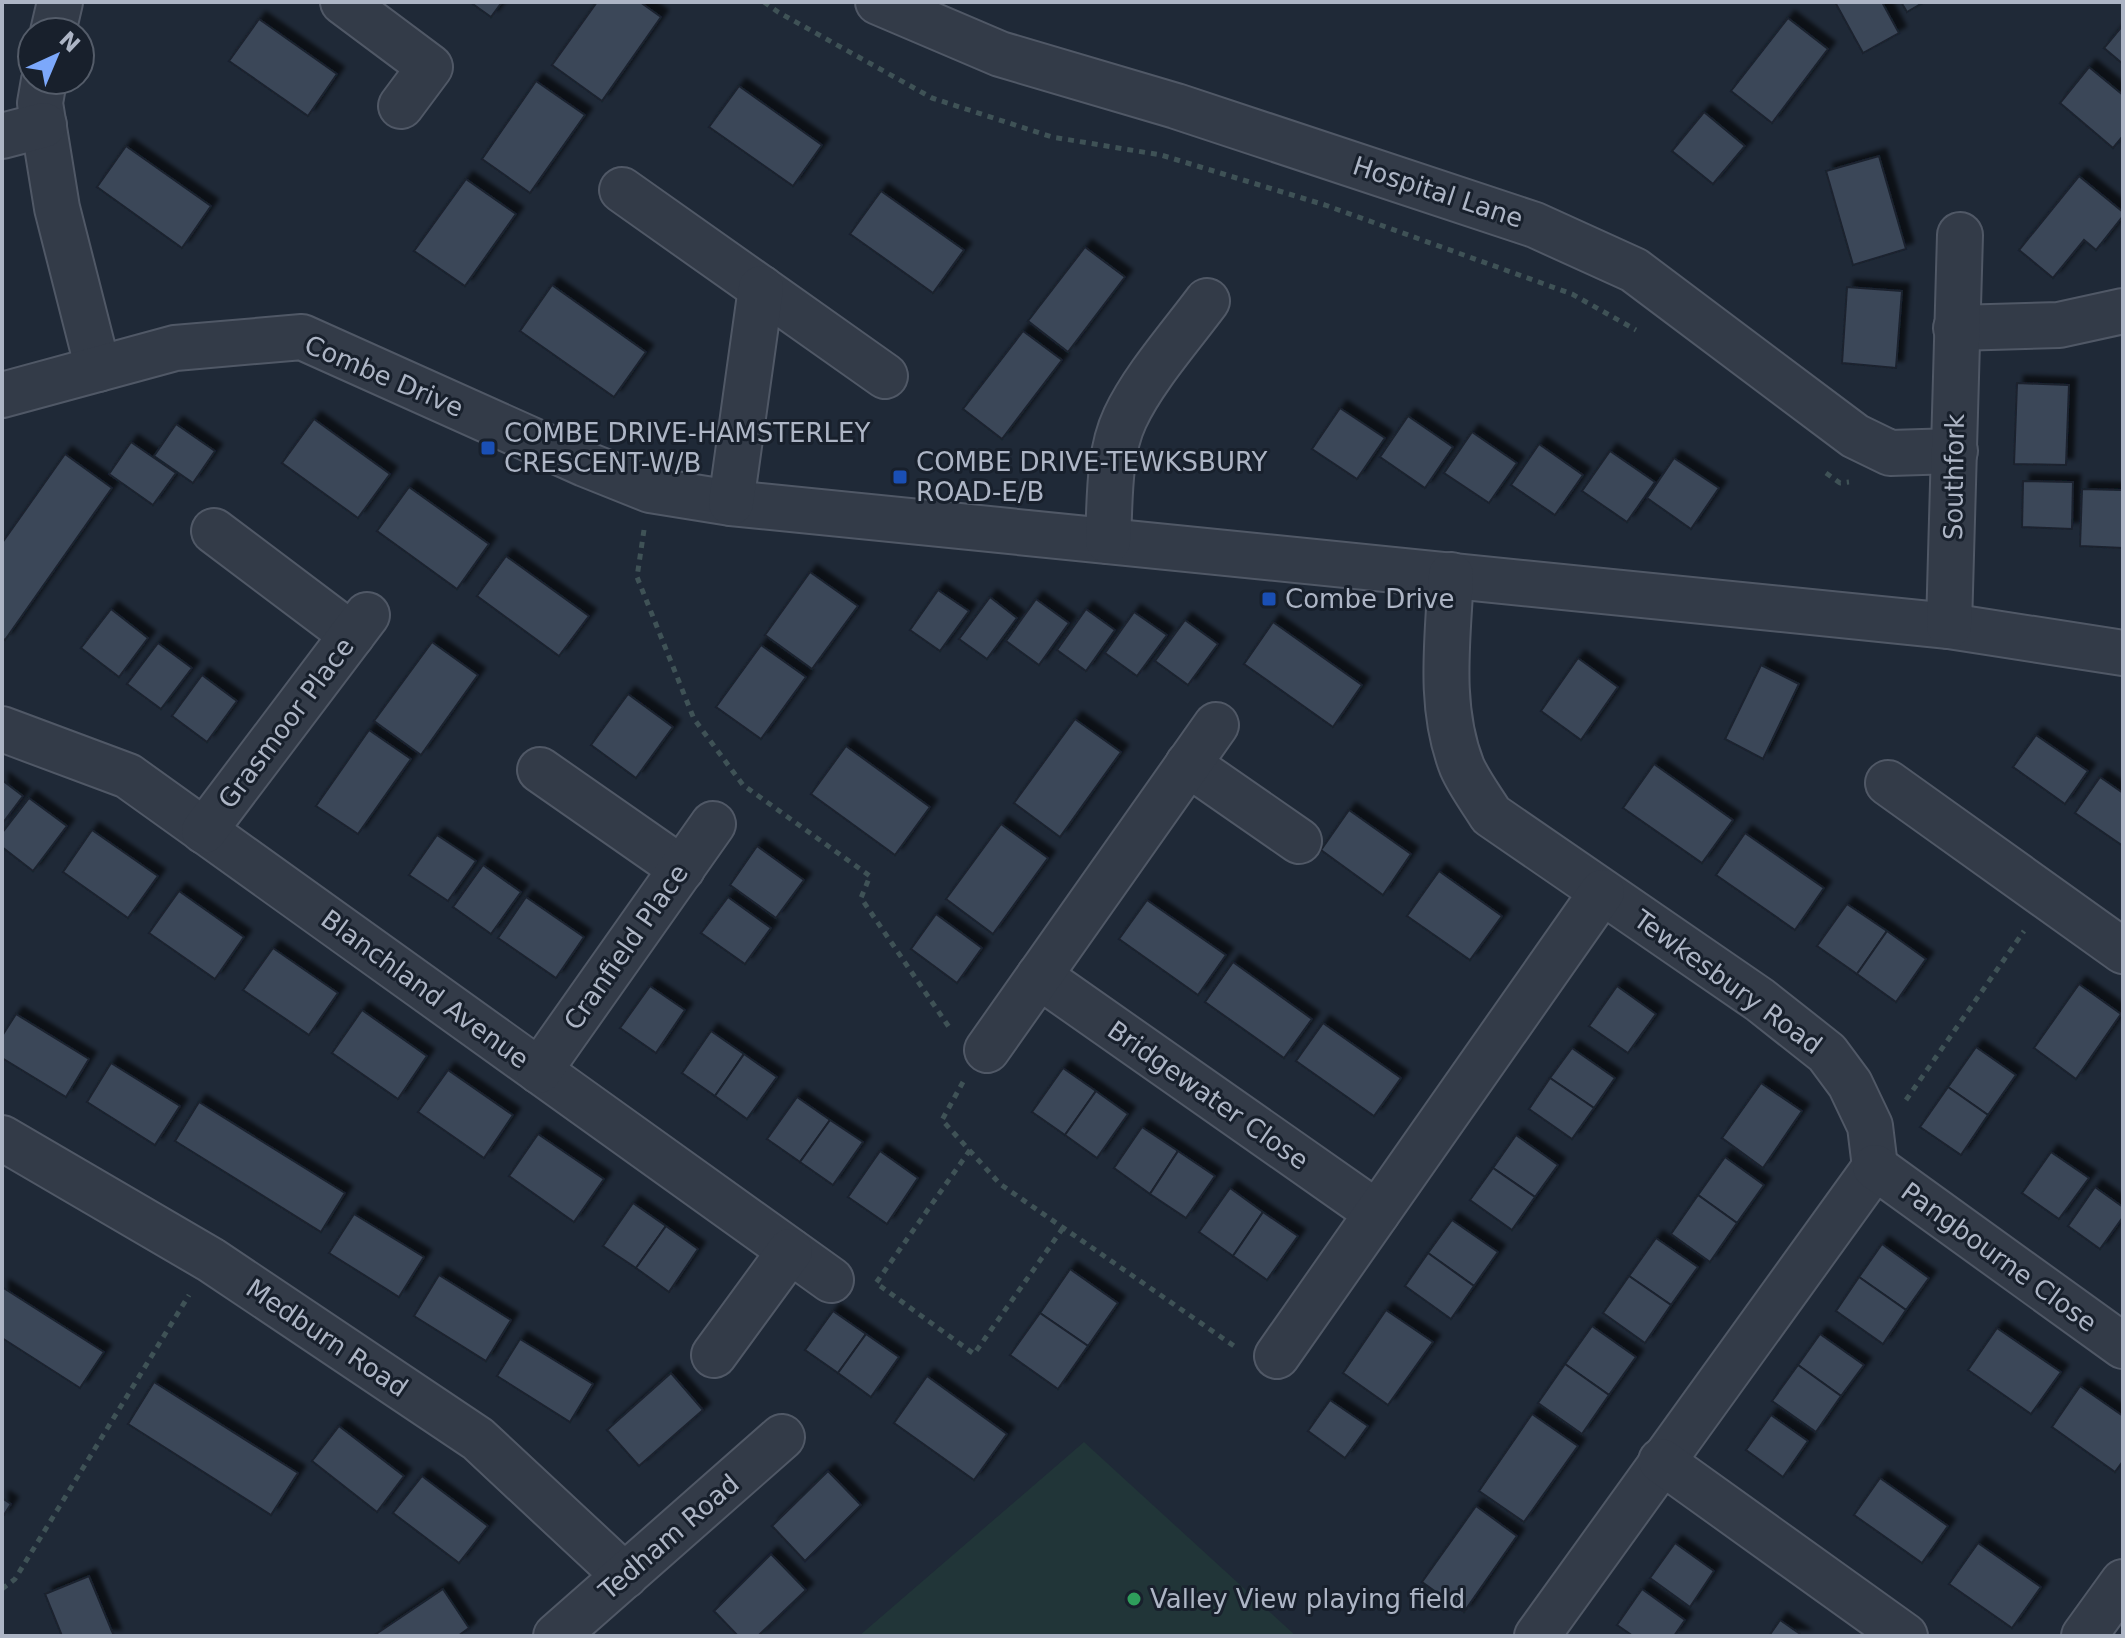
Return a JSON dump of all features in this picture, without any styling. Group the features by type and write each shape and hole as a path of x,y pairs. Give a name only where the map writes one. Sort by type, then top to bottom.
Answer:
{"street":[{"path":"343,2 430,67 401,106"},
{"name":"Hospital Lane","path":"878,2 1000,54 1176,106 1535,225 1634,270 1855,436 1890,453 1955,451"},
{"path":"41,96 57,208 98,369"},
{"path":"2,136 44,125"},
{"path":"622,190 885,376"},
{"name":"Southfork","path":"1949,626 1960,235"},
{"path":"731,503 761,288"},
{"path":"1108,541 1117,445 1125,418 1207,301"},
{"path":"1956,328 2059,325 2123,311"},
{"name":"Combe Drive","path":"2,395 175,348 302,337 650,490 731,503 1949,626"},
{"name":"Grasmoor Place","path":"204,831 360,625 214,531"},
{"name":"Tewkesbury Road","path":"1451,575 1445,676 1451,734 1463,770 1491,815 1760,1000 1827,1053 1850,1084 1873,1147"},
{"path":"1949,626 2123,653"},
{"path":"970,1054 1039,976 1216,725"},
{"name":"Blanchland Avenue","path":"2,729 128,776 831,1280"},
{"path":"1188,764 1299,841"},
{"path":"540,770 682,869"},
{"path":"1888,783 2123,951"},
{"name":"Cranfield Place","path":"539,1071 713,824"},
{"path":"1277,1356 1602,892"},
{"name":"Bridgewater Close","path":"1039,976 1377,1213"},
{"name":"Medburn Road","path":"2,1138 211,1260 478,1439 625,1576"},
{"path":"1537,1636 1661,1461 1873,1147"},
{"name":"Pangbourne Close","path":"1873,1147 2123,1346"},
{"path":"714,1355 790,1251"},
{"name":"Tedham Road","path":"556,1636 782,1437"},
{"path":"1661,1461 1905,1636"},
{"path":"2084,1636 2123,1582"}],"path":[{"path":"764,2 932,98 1052,137 1161,155 1325,205 1572,294 1640,332"},
{"path":"1815,464 1840,483 1863,480 1890,453"},
{"path":"650,490 637,577 694,719 743,785 870,876 861,898 970,1054 942,1120 1000,1184 1268,1369 1277,1356"},
{"path":"1873,1147 2047,897"},
{"path":"970,1150 876,1283 974,1354 1063,1228"},
{"path":"2,1589 15,1579 211,1260"}],"green space":[{"path":"1084,1442 1296,1636 859,1636"}],"building":[{"path":"470,2 502,2 491,17"},
{"path":"597,2 640,2 661,17 602,101 552,65"},
{"path":"1835,2 1882,2 1899,33 1863,53"},
{"path":"1901,2 1924,2 1907,12"},
{"path":"1788,18 1828,49 1772,123 1731,91"},
{"path":"259,19 337,74 308,116 229,61"},
{"path":"2123,25 2123,64 2104,48"},
{"path":"2089,67 2123,95 2123,136 2113,148 2060,103"},
{"path":"536,81 585,115 530,193 482,159"},
{"path":"739,86 822,145 793,186 709,127"},
{"path":"1704,112 1745,146 1713,184 1672,151"},
{"path":"126,146 211,206 182,248 97,187"},
{"path":"1879,156 1906,249 1853,265 1826,171"},
{"path":"2079,176 2123,212 2123,216 2096,250 2084,240 2053,278 2019,250"},
{"path":"466,179 516,214 465,286 414,251"},
{"path":"881,191 964,250 933,293 850,234"},
{"path":"1085,247 1125,277 1068,352 1028,321"},
{"path":"552,285 646,352 614,397 520,331"},
{"path":"1847,287 1902,291 1896,368 1842,363"},
{"path":"1023,331 1062,360 1002,439 963,409"},
{"path":"2017,383 2069,385 2066,465 2014,464"},
{"path":"1340,408 1385,438 1357,479 1312,449"},
{"path":"1408,416 1453,447 1425,488 1380,457"},
{"path":"314,419 390,474 358,518 282,463"},
{"path":"176,424 215,451 193,483 154,456"},
{"path":"1472,432 1517,463 1489,503 1444,473"},
{"path":"131,442 176,473 153,505 109,474"},
{"path":"1539,444 1583,475 1555,515 1511,485"},
{"path":"1610,451 1655,482 1627,522 1582,491"},
{"path":"65,454 112,488 5,640 2,638 2,543"},
{"path":"1674,458 1719,488 1691,529 1647,498"},
{"path":"2023,481 2073,482 2072,529 2022,527"},
{"path":"409,487 489,544 457,589 377,531"},
{"path":"2082,489 2123,490 2123,548 2080,546"},
{"path":"506,556 589,616 559,656 477,596"},
{"path":"810,572 858,606 812,669 765,635"},
{"path":"938,590 969,611 940,651 910,630"},
{"path":"990,597 1017,618 987,659 959,639"},
{"path":"1036,599 1069,623 1039,665 1006,641"},
{"path":"111,609 148,638 119,677 81,648"},
{"path":"1086,609 1115,630 1086,671 1057,650"},
{"path":"1134,612 1167,635 1137,676 1105,653"},
{"path":"1185,620 1218,644 1188,685 1155,661"},
{"path":"1273,622 1362,685 1333,727 1244,664"},
{"path":"432,642 478,675 421,755 374,721"},
{"path":"158,643 192,668 161,709 127,684"},
{"path":"761,645 806,677 761,739 716,707"},
{"path":"1578,658 1618,687 1581,740 1541,711"},
{"path":"1761,665 1799,684 1763,759 1725,739"},
{"path":"202,675 237,701 207,742 172,716"},
{"path":"628,694 673,727 636,778 591,745"},
{"path":"1075,719 1121,752 1060,837 1014,803"},
{"path":"369,730 411,759 358,834 316,806"},
{"path":"2036,735 2088,771 2065,804 2013,767"},
{"path":"846,746 930,807 895,855 811,794"},
{"path":"1654,764 1733,820 1702,863 1623,808"},
{"path":"2100,777 2123,793 2123,846 2075,813"},
{"path":"2,780 23,796 2,824"},
{"path":"29,798 67,826 33,871 2,847 2,833"},
{"path":"1349,810 1411,854 1383,895 1321,850"},
{"path":"1001,824 1048,858 993,934 946,899"},
{"path":"92,830 158,876 128,918 63,872"},
{"path":"1745,833 1824,888 1795,930 1716,875"},
{"path":"437,835 476,861 448,901 409,875"},
{"path":"757,846 804,880 776,918 730,885"},
{"path":"483,865 521,892 491,934 453,907"},
{"path":"1439,871 1502,916 1470,960 1407,916"},
{"path":"179,891 244,937 215,979 149,933"},
{"path":"526,897 584,937 556,978 498,938"},
{"path":"728,897 771,928 745,964 701,933"},
{"path":"1147,900 1226,955 1198,995 1119,939"},
{"path":"1847,904 1887,931 1857,974 1817,946"},
{"path":"936,914 982,948 957,983 911,949"},
{"path":"1887,931 1926,959 1896,1002 1857,974"},
{"path":"273,948 338,993 309,1035 243,990"},
{"path":"1233,962 1312,1019 1284,1058 1205,1002"},
{"path":"2079,984 2121,1014 2076,1079 2034,1048"},
{"path":"650,986 685,1010 656,1053 620,1028"},
{"path":"1617,986 1656,1014 1628,1053 1589,1026"},
{"path":"362,1010 427,1056 398,1099 332,1053"},
{"path":"16,1014 89,1059 66,1097 2,1058 2,1036"},
{"path":"1323,1023 1401,1078 1374,1116 1296,1061"},
{"path":"711,1031 744,1054 715,1096 682,1073"},
{"path":"1976,1047 2016,1075 1988,1115 1948,1087"},
{"path":"1572,1048 1615,1078 1594,1108 1550,1078"},
{"path":"744,1054 777,1077 747,1119 715,1096"},
{"path":"111,1063 180,1106 155,1145 87,1102"},
{"path":"1063,1068 1096,1091 1065,1135 1032,1112"},
{"path":"448,1070 513,1115 484,1158 418,1112"},
{"path":"1550,1078 1594,1108 1572,1139 1529,1109"},
{"path":"1761,1083 1802,1111 1763,1168 1722,1138"},
{"path":"1948,1087 1988,1115 1961,1155 1920,1127"},
{"path":"1096,1091 1128,1114 1097,1158 1065,1135"},
{"path":"797,1097 830,1120 800,1162 767,1139"},
{"path":"199,1102 345,1193 321,1232 175,1141"},
{"path":"830,1120 863,1142 833,1185 800,1162"},
{"path":"1142,1127 1178,1151 1150,1194 1114,1168"},
{"path":"538,1134 604,1179 574,1222 509,1176"},
{"path":"1516,1135 1558,1165 1535,1197 1493,1168"},
{"path":"880,1151 918,1178 887,1224 848,1197"},
{"path":"1178,1151 1215,1176 1186,1218 1150,1194"},
{"path":"2051,1152 2089,1178 2059,1219 2022,1193"},
{"path":"1725,1157 1764,1185 1737,1223 1698,1195"},
{"path":"1493,1168 1535,1197 1512,1230 1470,1200"},
{"path":"2095,1187 2123,1207 2123,1217 2100,1249 2068,1226"},
{"path":"1230,1188 1263,1212 1233,1256 1199,1232"},
{"path":"1698,1195 1737,1223 1710,1262 1671,1234"},
{"path":"633,1203 666,1226 636,1268 603,1246"},
{"path":"1263,1212 1298,1236 1267,1280 1233,1256"},
{"path":"354,1214 424,1257 399,1297 329,1253"},
{"path":"1452,1220 1498,1252 1474,1286 1428,1253"},
{"path":"666,1226 698,1249 669,1292 636,1268"},
{"path":"1656,1238 1698,1267 1671,1305 1629,1276"},
{"path":"1882,1244 1929,1278 1906,1310 1859,1277"},
{"path":"1428,1253 1474,1286 1451,1319 1405,1286"},
{"path":"1070,1269 1118,1303 1088,1346 1040,1313"},
{"path":"439,1275 511,1320 486,1361 414,1316"},
{"path":"1629,1276 1671,1305 1645,1343 1603,1313"},
{"path":"1859,1277 1906,1310 1883,1344 1836,1311"},
{"path":"2,1287 104,1352 80,1388 2,1338"},
{"path":"1386,1310 1433,1342 1388,1405 1343,1373"},
{"path":"833,1311 866,1334 838,1373 805,1350"},
{"path":"1040,1313 1088,1346 1058,1389 1010,1355"},
{"path":"1592,1326 1636,1357 1609,1395 1565,1364"},
{"path":"1997,1328 2061,1372 2031,1414 1968,1370"},
{"path":"866,1334 899,1357 871,1397 838,1373"},
{"path":"1820,1334 1864,1365 1841,1396 1798,1365"},
{"path":"520,1339 593,1384 570,1422 497,1376"},
{"path":"1565,1364 1609,1395 1582,1434 1538,1403"},
{"path":"1798,1365 1841,1396 1816,1432 1772,1401"},
{"path":"671,1373 703,1410 639,1466 607,1430"},
{"path":"927,1376 1007,1434 974,1480 894,1423"},
{"path":"154,1382 298,1473 271,1515 128,1424"},
{"path":"2080,1386 2123,1416 2123,1461 2115,1472 2052,1427"},
{"path":"1330,1400 1368,1426 1345,1458 1308,1431"},
{"path":"1532,1414 1578,1446 1524,1522 1479,1491"},
{"path":"1771,1415 1808,1441 1783,1477 1746,1450"},
{"path":"339,1426 404,1476 377,1512 312,1461"},
{"path":"828,1471 861,1505 805,1561 772,1526"},
{"path":"422,1476 488,1526 459,1563 393,1513"},
{"path":"1880,1478 1948,1526 1922,1563 1854,1515"},
{"path":"2,1498 11,1504 2,1518"},
{"path":"1476,1506 1517,1536 1464,1612 1422,1582"},
{"path":"1675,1543 1714,1571 1690,1607 1650,1578"},
{"path":"1978,1543 2041,1587 2012,1628 1949,1584"},
{"path":"771,1554 806,1590 758,1636 738,1636 714,1611"},
{"path":"89,1576 114,1636 62,1636 45,1594"},
{"path":"443,1589 469,1628 458,1636 377,1636 376,1634"},
{"path":"1642,1589 1685,1620 1674,1636 1633,1636 1617,1625"},
{"path":"1780,1620 1803,1636 1769,1636"}],"place":[{"name":"COMBE DRIVE-HAMSTERLEY CRESCENT-W/B","path":"488,448"},
{"name":"COMBE DRIVE-TEWKSBURY ROAD-E/B","path":"900,477"},
{"name":"Combe Drive","path":"1269,599"},
{"name":"Valley View playing field","path":"1134,1599"}]}
